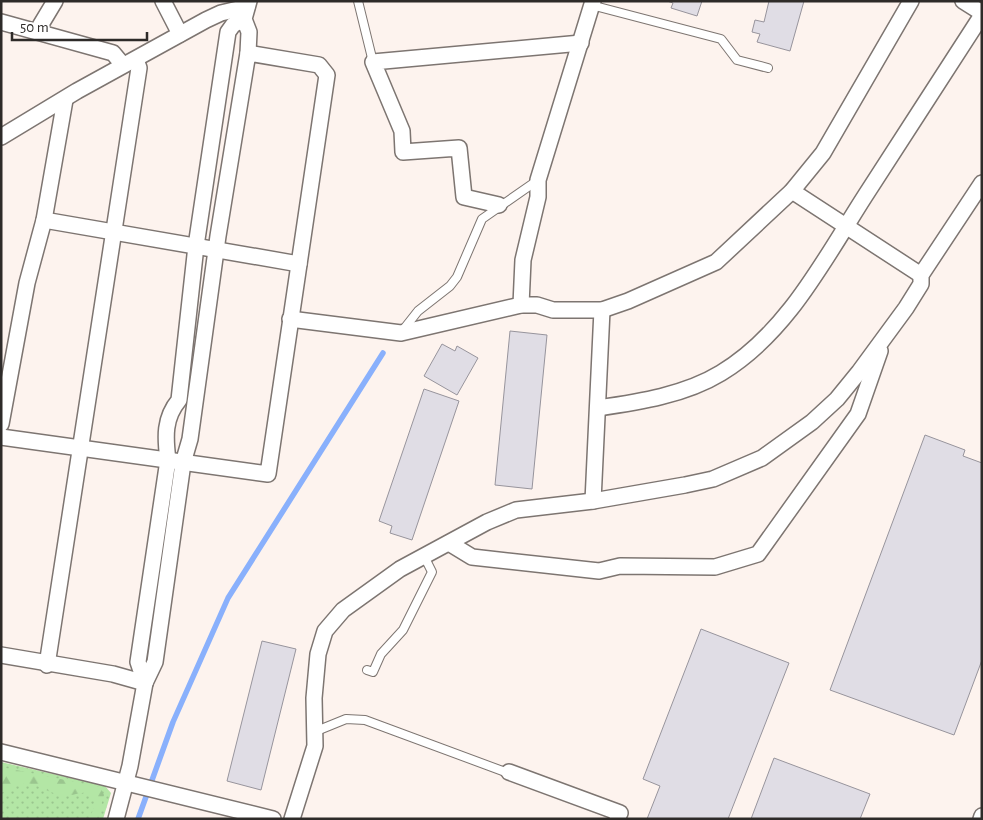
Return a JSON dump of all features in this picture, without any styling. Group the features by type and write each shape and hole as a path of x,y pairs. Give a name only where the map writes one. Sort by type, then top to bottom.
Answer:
{"street":[{"path":"37,31 55,1"},
{"path":"163,1 180,34"},
{"path":"290,319 401,333 520,305 537,306 553,310 602,310 628,301 716,262 792,192 823,153 911,1"},
{"path":"598,408 632,403 698,385 740,360 761,344 778,326 846,226 982,14 963,1"},
{"path":"520,305 523,260 538,197 538,180 592,3"},
{"path":"1,137 180,34 221,13 246,9"},
{"path":"116,819 127,781 145,683 155,662 183,463 190,439 216,250 248,54 249,32 246,9"},
{"path":"145,683 138,662 168,460 165,437 169,412 179,400 196,246 228,32 246,9"},
{"path":"1,22 113,53 140,68 116,233 47,665"},
{"path":"499,205 464,197 459,148 403,152 402,131 373,62 581,43"},
{"path":"1,436 268,474 327,75 319,66 248,54"},
{"path":"1,424 28,283 44,220 65,100"},
{"path":"292,819 315,746 314,698 318,654 325,631 343,610 400,569 488,522 516,510 592,502 713,479 762,458 812,422 837,399 884,340 921,284 921,275 982,183"},
{"path":"792,192 921,275"},
{"path":"44,220 299,264"},
{"path":"592,502 602,310"},
{"path":"449,543 472,558 599,571 620,566 715,567 758,554 858,414 884,340"},
{"path":"1,655 47,665 113,674 145,683"},
{"path":"1,752 127,781 273,819"},
{"path":"509,772 620,813 617,819"}],"lane":[{"path":"358,1 373,62"},
{"path":"592,3 721,38 737,60 768,68"},
{"path":"401,333 418,311 450,286 457,277 482,219 499,205 538,180"},
{"path":"367,670 373,672 381,654 403,630 432,572 424,556"},
{"path":"314,732 346,719 365,720 509,772"}],"green space":[{"path":"1,762 105,786 111,793 103,819 1,819"},
{"path":"1,767 100,787 104,795 97,819 90,819 96,800 87,792 63,795 27,784 1,793"}],"building":[{"path":"667,1 702,1 697,16 671,8 673,3"},
{"path":"769,1 804,1 790,51 757,42 760,34 752,32 755,20 764,22"},
{"path":"510,331 547,335 532,489 495,485"},
{"path":"442,344 455,351 457,346 478,358 457,395 424,376"},
{"path":"424,389 459,401 412,540 390,533 392,526 379,521"},
{"path":"925,435 965,450 963,456 982,463 982,660 954,735 830,690"},
{"path":"701,629 789,663 728,819 647,819 660,786 643,779"},
{"path":"262,641 296,649 261,790 227,781"},
{"path":"774,758 870,794 860,819 751,819"}],"waterway":[{"path":"138,819 173,722 228,598 383,353"}]}
